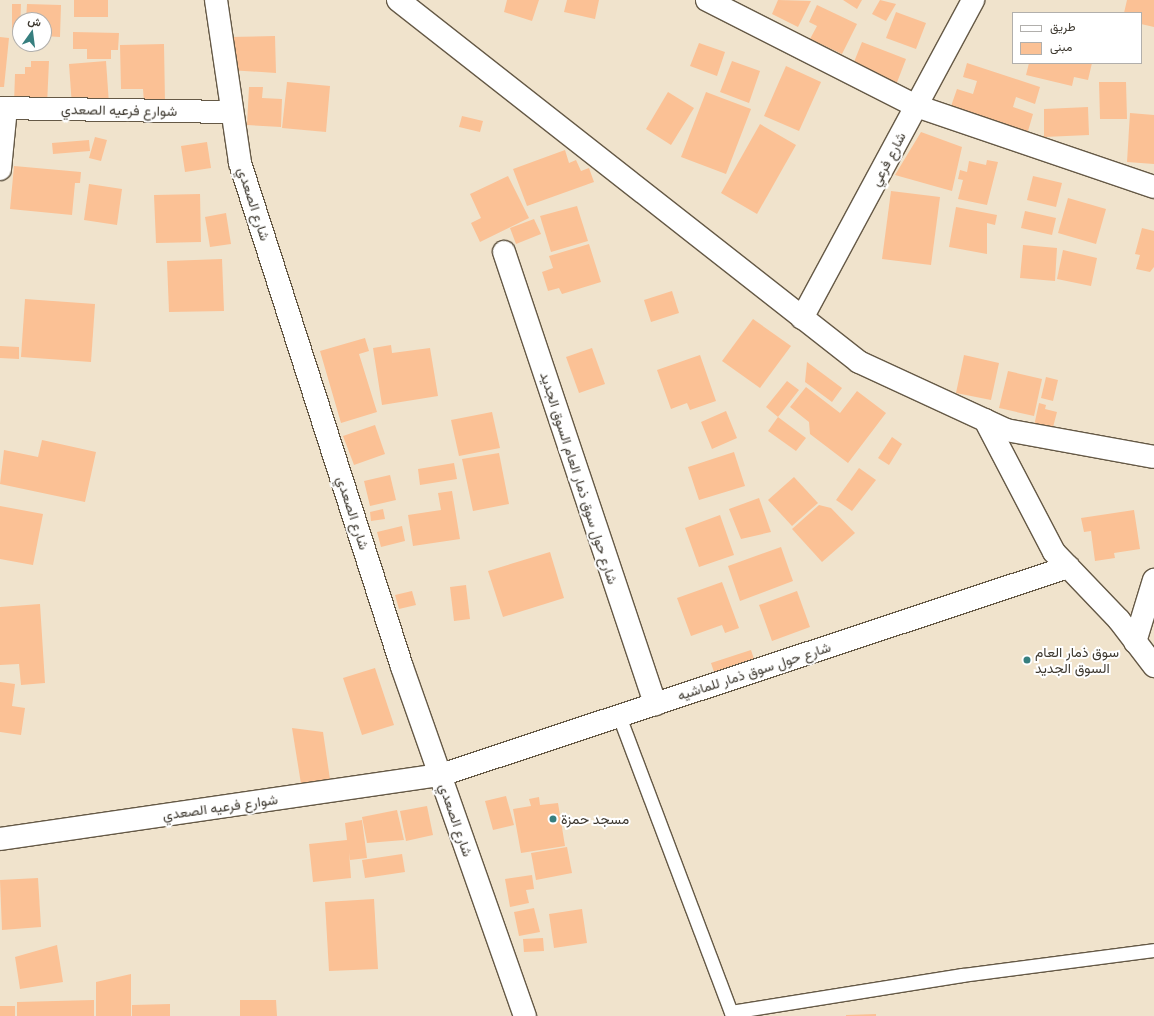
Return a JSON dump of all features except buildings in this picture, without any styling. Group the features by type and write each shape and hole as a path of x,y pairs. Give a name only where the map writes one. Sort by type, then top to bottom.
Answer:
{"street":[{"name":"شارع الصعدي","path":"216,0 240,163 440,775 525,1016"},
{"path":"398,0 858,362 1006,430 1154,457"},
{"path":"707,0 916,106 1154,188"},
{"name":"شارع فرعي","path":"802,318 973,0"},
{"name":"شوارع فرعيه الصعدي","path":"0,169 3,108 232,112"},
{"name":"شارع حول سوق ذمار العام السوق الجديد","path":"504,252 655,704"},
{"path":"985,420 1054,552 1135,642 1154,666"},
{"name":"شارع حول سوق ذمار للماشيه","path":"440,775 1068,567"},
{"path":"1135,642 1154,580"},
{"name":"شوارع فرعيه الصعدي","path":"0,839 440,775"}],"lane":[{"path":"619,716 731,1012 962,975 1154,950"}],"place":[{"name":"سوق ذمار العام السوق الجديد","path":"1027,660"},
{"name":"مسجد حمزة","path":"553,819"}]}
